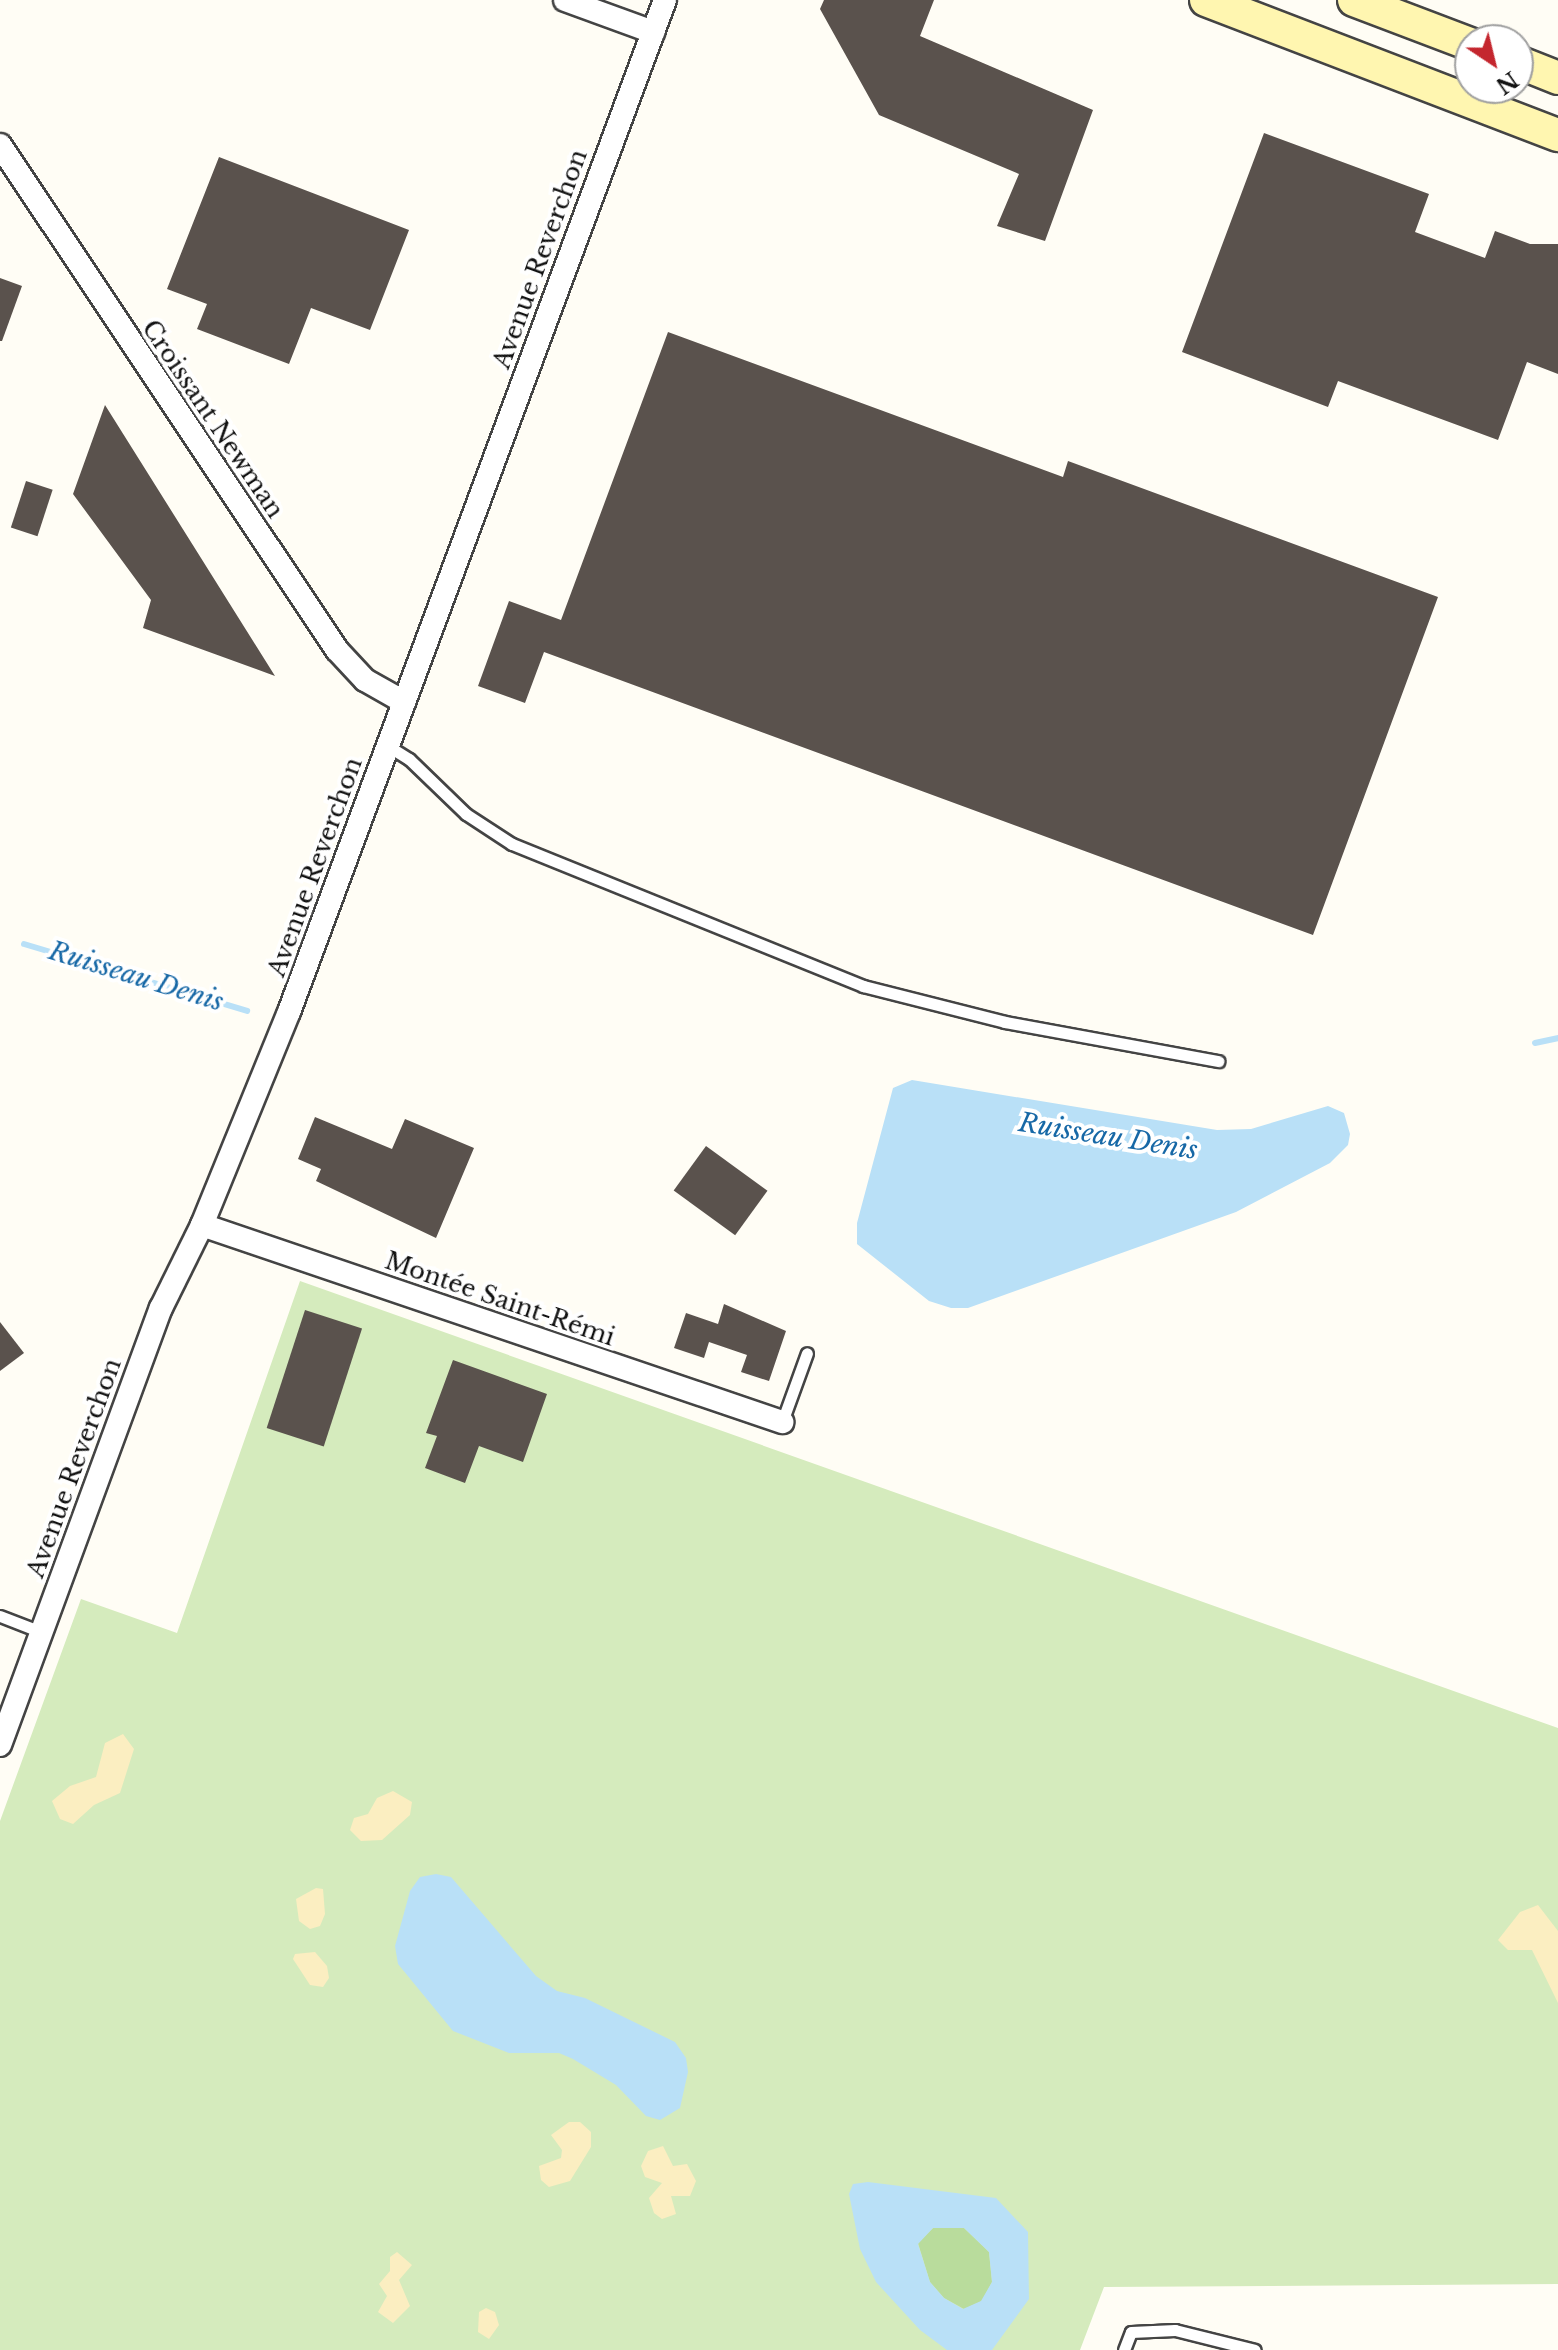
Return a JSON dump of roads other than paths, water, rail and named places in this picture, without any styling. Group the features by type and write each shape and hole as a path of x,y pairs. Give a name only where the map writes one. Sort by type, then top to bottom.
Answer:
{"main road":[{"path":"1206,0 1558,135"},
{"path":"1354,0 1454,38"},
{"path":"1534,68 1558,78"}],"street":[{"path":"565,0 653,32"},
{"name":"Avenue Reverchon","path":"0,1745 161,1308 202,1225 289,1012 665,0"},
{"name":"Croissant Newman","path":"0,145 337,650 365,680 404,702"},
{"name":"Montée Saint-Rémi","path":"202,1225 782,1422"}],"lane":[{"path":"388,746 409,759 487,830 512,844 863,986 1005,1022 1218,1061"},
{"path":"782,1422 807,1353"},
{"path":"0,1616 41,1632"},
{"path":"1124,2350 1131,2332 1175,2330 1255,2350"}],"water":[{"path":"912,1080 1217,1130 1251,1129 1328,1106 1344,1113 1350,1134 1348,1145 1330,1163 1236,1212 968,1308 951,1308 929,1301 857,1244 857,1223 893,1088"},
{"path":"436,1874 451,1877 536,1976 557,1991 585,1998 675,2042 686,2058 688,2072 680,2108 660,2120 646,2116 616,2085 573,2059 559,2053 509,2053 453,2031 398,1964 395,1946 410,1891 420,1877"},
{"path":"868,2182 996,2198 1028,2232 1029,2299 992,2350 947,2350 920,2330 876,2282 860,2249 849,2194 853,2184","holes":["933,2228 964,2228 989,2252 992,2282 981,2301 963,2309 944,2298 930,2282 918,2244"]}],"waterway":[{"name":"Ruisseau Denis","path":"24,944 247,1011"},
{"name":"Ruisseau Denis","path":"1535,1043 1558,1038"}]}
